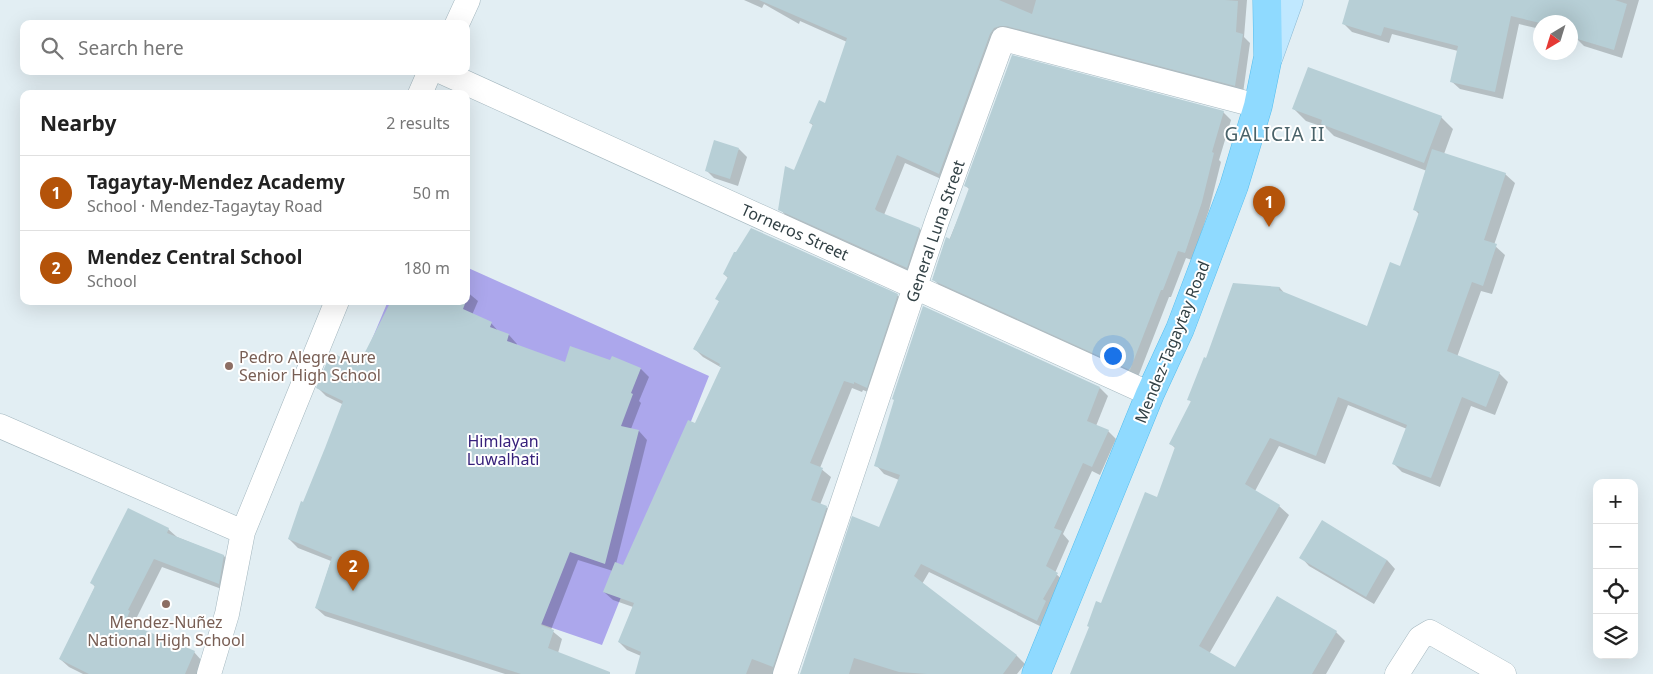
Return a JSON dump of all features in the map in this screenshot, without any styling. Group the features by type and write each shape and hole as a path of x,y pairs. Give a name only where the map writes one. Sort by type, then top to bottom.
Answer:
{"main road":[{"name":"Mendez-Tagaytay Road","path":"1036,674 1150,394 1180,329 1234,186 1258,106 1268,57 1267,0"},
{"path":"1268,57 1289,0"}],"street":[{"path":"459,20 468,0"},
{"name":"General Luna Street","path":"785,674 937,221 1003,39 1258,106"},
{"path":"422,90 428,75"},
{"name":"Torneros Street","path":"449,75 1150,394"},
{"path":"209,674 227,614 243,532 334,305"},
{"path":"9,430 243,532"},
{"path":"1397,674 1420,638 1430,632 1504,674"}],"green space":[{"name":"Himlayan Luwalhati","path":"470,269 709,376 602,645 289,538 386,305 470,305"}],"building":[{"path":"759,0 999,0 1032,14 1036,0 1225,0 1238,1 1236,32 1243,34 1235,86 1006,26 994,28 990,34 939,174 897,155 875,209 920,228 907,268 778,210 785,166 794,170 813,124 809,123 819,100 825,103 847,38"},
{"path":"1349,0 1615,0 1627,4 1614,50 1578,39 1578,15 1533,15 1533,21 1511,16 1495,92 1450,82 1458,46 1384,27 1381,36 1342,24"},
{"path":"1012,55 1224,111 1212,152 1214,153 1202,202 1185,253 1178,251 1130,370 932,280 946,237 950,239 969,188 964,186"},
{"path":"1308,67 1442,116 1424,163 1321,124 1322,120 1292,109"},
{"path":"714,140 739,148 730,179 705,171"},
{"path":"1432,149 1506,173 1484,240 1497,244 1483,286 1472,282 1447,351 1500,372 1486,407 1462,397 1431,478 1392,464 1407,425 1338,397 1316,456 1270,438 1245,484 1280,505 1199,646 1235,667 1277,596 1337,631 1312,674 1070,674 1089,627 1087,626 1096,601 1101,603 1145,492 1157,497 1175,447 1169,444 1191,401 1187,400 1204,357 1206,358 1233,283 1280,287 1279,290 1367,326 1390,262 1400,266 1419,212 1413,210"},
{"path":"751,228 898,294 867,388 854,382 854,384 844,381 810,463 823,468 811,500 827,506 773,667 752,659 746,674 635,674 641,652 618,642 634,603 603,592 615,562 623,565 688,420 695,423 721,367 719,366 720,364 693,349 719,301 715,299 728,277 723,274 734,252 736,252"},
{"name":"Himlayan Luwalhati","path":"389,305 464,305 463,309 492,322 490,327 509,334 507,341 565,362 570,346 610,360 612,356 641,368 621,426 639,430 605,564 570,552 541,625 554,630 548,648 610,672 610,674 521,674 315,608 332,557 288,539 301,501 303,502 343,401 316,388 331,352 358,366"},
{"path":"923,306 1100,387 1087,421 1109,430 1092,467 1083,463 1054,528 1062,531 1046,566 1058,573 1043,599 1046,601 1037,621 921,564 914,576 1017,655 1003,674 899,672 854,658 849,674 800,674 852,516 879,527 900,475 874,466 894,400 892,399"},
{"path":"128,508 169,528 167,533 224,555 219,584 154,559 128,610 130,611 125,622 195,651 185,674 89,674 59,659 95,586 90,583"},
{"path":"1322,520 1387,560 1366,597 1299,558"}],"place":[{"name":"Tagaytay-Mendez Academy","path":"1269,227"},
{"name":"Pedro Alegre Aure Senior High School","path":"229,366"},
{"name":"Mendez Central School","path":"353,591"},
{"name":"Mendez-Nuñez National High School","path":"166,604"}],"district":[{"name":"GALICIA II","path":"1275,134"}]}
